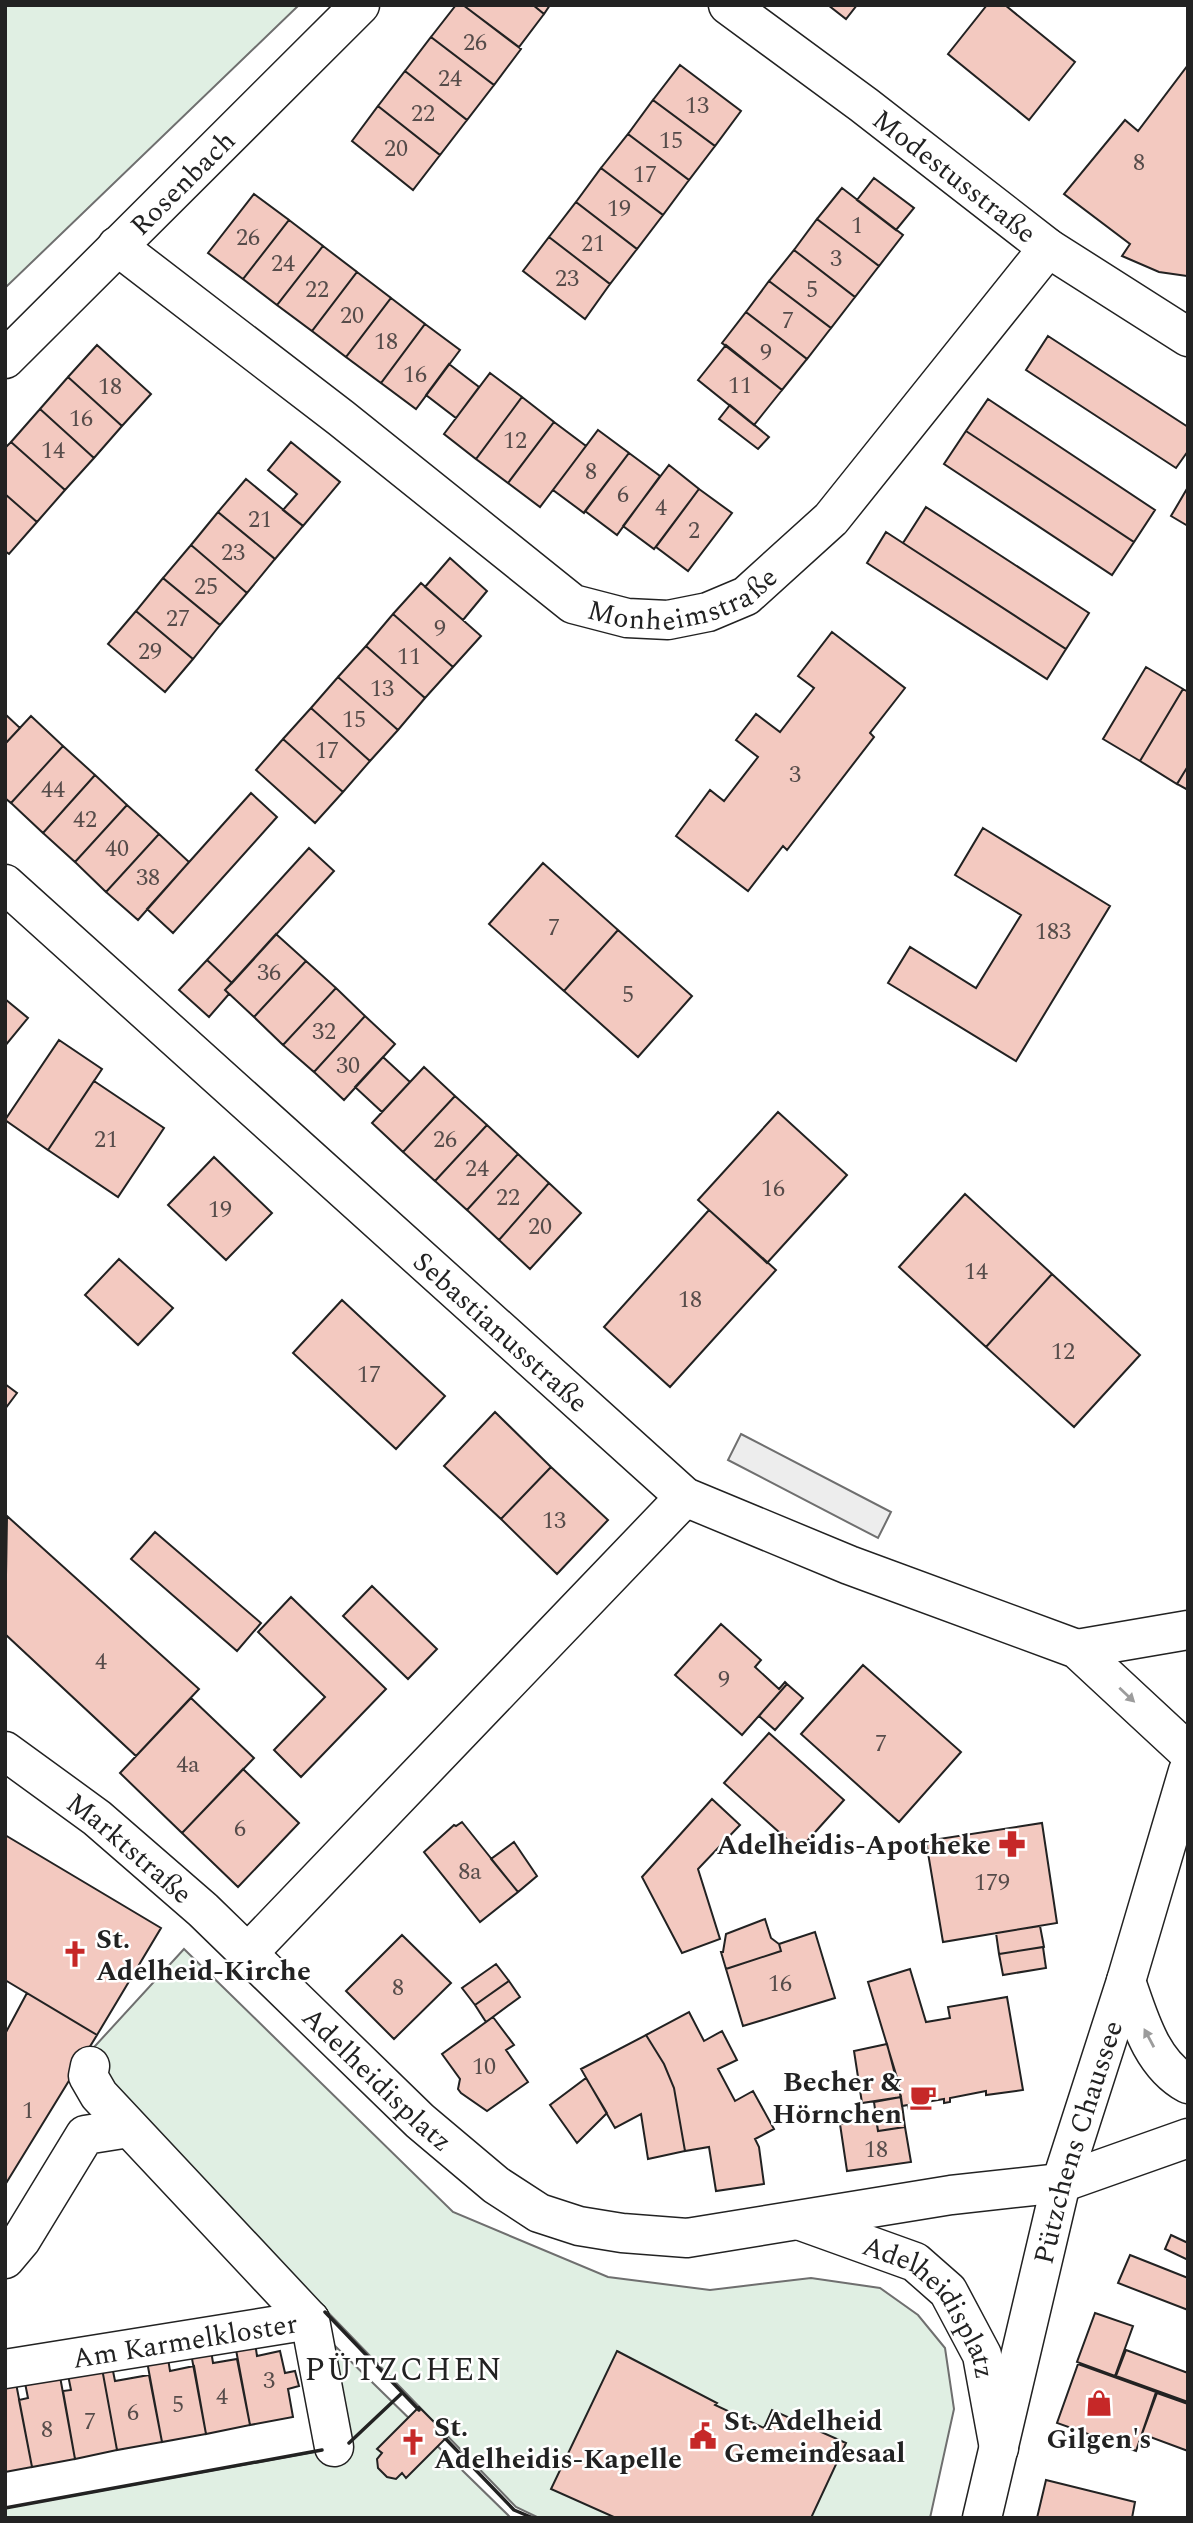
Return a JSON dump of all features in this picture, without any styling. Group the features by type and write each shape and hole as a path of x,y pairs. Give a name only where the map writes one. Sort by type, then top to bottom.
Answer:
{"street":[{"name":"Rosenbach","path":"5,359 360,5"},
{"name":"Modestusstraße","path":"728,5 864,105 1048,248 1188,337"},
{"name":"Monheimstraße","path":"117,246 352,426 573,604 626,618 668,620 708,612 746,596 831,519 1048,248"},
{"name":"Sebastianusstraße","path":"5,884 685,1497 849,1565 1077,1649 1188,1752"},
{"path":"249,1952 685,1497"},
{"name":"Sebastianusstraße","path":"1077,1649 1188,1630"},
{"name":"Marktstraße","path":"5,1751 97,1818 249,1952"},
{"name":"Pützchens Chaussee","path":"982,2518 1061,2183 1126,1981 1188,1771"},
{"name":"Adelheidisplatz","path":"249,1952 419,2122 496,2185 539,2213 579,2226 622,2233 687,2238 951,2195 1061,2183 1188,2138"},
{"path":"1126,1981 1147,2039 1175,2077 1188,2084"},
{"name":"Am Karmelkloster","path":"5,2259 21,2240 85,2135 94,2081 129,2128 310,2320"},
{"path":"85,2135 129,2128"},
{"name":"Adelheidisplatz","path":"799,2220 915,2262 948,2291 982,2355 999,2448"},
{"path":"310,2320 334,2447"},
{"name":"Am Karmelkloster","path":"5,2369 310,2320"}],"green space":[{"path":"5,5 299,5 5,288"},
{"path":"184,1949 453,2212 608,2277 710,2290 811,2278 880,2288 918,2315 945,2348 954,2409 930,2518 539,2518 516,2507 90,2066 85,2057"},
{"path":"332,2343 511,2518 5,2518 5,2508 320,2451"}],"shaded area":[{"path":"741,1434 891,1512 878,1538 728,1460"}],"building":[{"path":"456,5 463,5 521,49 494,85 431,37"},
{"path":"463,5 533,5 544,14 519,47"},
{"path":"533,5 550,5 544,14"},
{"path":"828,5 857,5 846,19"},
{"path":"987,5 1005,5 1075,62 1029,120 948,54"},
{"path":"431,37 494,85 467,120 405,71"},
{"path":"680,65 741,111 715,146 653,100"},
{"path":"1188,65 1187,276 1159,272 1122,256 1130,244 1064,194 1125,120 1138,131"},
{"path":"405,71 467,120 440,155 378,106"},
{"path":"653,100 715,146 689,180 628,134"},
{"path":"378,106 440,155 413,190 352,141"},
{"path":"628,134 689,180 663,215 601,168"},
{"path":"601,168 663,215 637,249 576,202"},
{"path":"874,178 914,208 896,230 857,200"},
{"path":"842,188 903,235 879,266 817,219"},
{"path":"254,194 289,220 243,279 208,253"},
{"path":"576,202 637,249 610,284 549,237"},
{"path":"817,219 879,266 855,297 794,250"},
{"path":"289,220 323,246 277,305 243,279"},
{"path":"549,237 610,284 585,319 523,271"},
{"path":"323,246 357,272 312,331 277,305"},
{"path":"794,250 855,297 831,328 769,281"},
{"path":"357,272 391,298 346,357 312,331"},
{"path":"769,281 831,328 807,359 746,312"},
{"path":"391,298 425,324 381,383 346,357"},
{"path":"746,312 807,359 782,390 722,343"},
{"path":"425,324 460,350 416,409 381,383"},
{"path":"1048,336 1188,427 1188,451 1176,468 1026,370"},
{"path":"97,345 151,394 122,426 68,377"},
{"path":"726,345 782,390 754,425 698,380"},
{"path":"449,364 479,387 456,418 426,395"},
{"path":"490,373 522,397 476,459 444,434"},
{"path":"68,377 122,426 94,458 40,409"},
{"path":"522,397 554,422 508,483 476,459"},
{"path":"988,399 1155,510 1134,542 966,431"},
{"path":"730,405 769,437 758,449 719,419"},
{"path":"40,409 94,458 65,490 11,442"},
{"path":"554,422 586,446 540,507 508,483"},
{"path":"598,430 629,453 584,513 553,490"},
{"path":"966,431 1134,542 1112,575 944,464"},
{"path":"11,442 65,490 37,522 5,494 5,448"},
{"path":"291,442 340,482 303,526 283,510 297,494 268,470"},
{"path":"629,453 660,476 617,535 585,511"},
{"path":"669,465 699,489 654,549 623,526"},
{"path":"246,479 303,526 275,559 218,512"},
{"path":"1188,487 1188,526 1171,516"},
{"path":"699,489 732,513 688,571 656,547"},
{"path":"5,494 37,522 9,554 5,551"},
{"path":"926,507 1089,613 1066,649 903,543"},
{"path":"218,512 275,559 247,593 191,545"},
{"path":"886,532 1066,649 1047,679 867,563"},
{"path":"191,545 247,593 220,625 163,578"},
{"path":"450,558 487,591 463,620 425,587"},
{"path":"163,578 220,625 193,659 136,611"},
{"path":"421,583 481,636 453,667 393,614"},
{"path":"136,611 193,659 165,692 108,644"},
{"path":"393,614 453,667 425,698 366,646"},
{"path":"832,632 905,688 870,733 874,737 787,850 783,846 748,891 676,836 710,790 724,801 758,757 736,740 756,714 780,732 814,688 798,676"},
{"path":"366,646 425,698 398,730 338,677"},
{"path":"1146,667 1183,689 1140,761 1103,739"},
{"path":"338,677 398,730 370,761 311,708"},
{"path":"1183,689 1188,692 1188,766 1177,784 1140,761"},
{"path":"311,708 370,761 343,792 283,739"},
{"path":"5,714 20,728 5,744"},
{"path":"31,716 63,746 11,803 5,798 5,744"},
{"path":"283,739 343,792 315,823 256,770"},
{"path":"63,746 95,775 43,833 11,803"},
{"path":"1188,766 1188,790 1177,784"},
{"path":"95,775 127,805 75,862 43,833"},
{"path":"251,793 277,817 173,933 147,909"},
{"path":"127,805 159,834 106,892 75,862"},
{"path":"983,828 1110,906 1016,1061 888,983 910,947 976,988 1021,915 955,875"},
{"path":"159,834 189,862 138,920 106,892"},
{"path":"309,848 334,871 232,983 207,960"},
{"path":"543,863 618,930 564,991 489,924"},
{"path":"618,930 692,996 638,1057 564,991"},
{"path":"276,934 306,961 254,1017 225,990"},
{"path":"207,960 232,983 225,990 229,994 209,1017 179,990"},
{"path":"306,961 336,988 283,1045 254,1017"},
{"path":"336,988 365,1016 314,1072 283,1045"},
{"path":"5,999 28,1018 5,1046"},
{"path":"365,1016 395,1044 344,1100 314,1072"},
{"path":"59,1040 102,1069 48,1150 5,1120"},
{"path":"383,1057 410,1082 382,1112 355,1087"},
{"path":"424,1067 455,1096 403,1152 372,1123"},
{"path":"94,1081 164,1128 118,1197 48,1150"},
{"path":"455,1096 487,1125 435,1181 403,1152"},
{"path":"778,1112 847,1175 767,1263 698,1200"},
{"path":"487,1125 518,1154 467,1210 435,1181"},
{"path":"518,1154 549,1183 499,1240 467,1210"},
{"path":"214,1157 272,1213 226,1260 168,1205"},
{"path":"549,1183 581,1213 530,1269 499,1240"},
{"path":"965,1194 1052,1274 986,1347 899,1267"},
{"path":"709,1210 776,1270 670,1387 604,1327"},
{"path":"119,1259 173,1308 138,1345 85,1295"},
{"path":"1052,1274 1140,1355 1074,1427 986,1347"},
{"path":"342,1300 445,1396 396,1449 293,1353"},
{"path":"5,1384 17,1393 5,1409"},
{"path":"495,1412 551,1467 501,1519 444,1466"},
{"path":"551,1467 608,1520 557,1574 501,1519"},
{"path":"7,1516 199,1689 136,1756 5,1634"},
{"path":"155,1532 261,1623 237,1651 131,1559"},
{"path":"372,1586 437,1649 408,1679 343,1616"},
{"path":"291,1597 386,1689 301,1777 274,1750 325,1697 258,1632"},
{"path":"721,1624 761,1660 755,1667 779,1689 785,1682 787,1684 742,1735 675,1675"},
{"path":"863,1665 961,1752 899,1822 801,1734"},
{"path":"787,1684 803,1698 775,1730 759,1716"},
{"path":"191,1698 254,1758 182,1833 120,1773"},
{"path":"769,1733 844,1800 799,1850 724,1783"},
{"path":"243,1769 299,1823 238,1887 182,1833"},
{"path":"712,1799 740,1825 698,1869 720,1939 682,1953 642,1877"},
{"path":"462,1822 518,1892 480,1922 424,1852 454,1825"},
{"path":"1042,1823 1057,1923 943,1942 926,1841"},
{"name":"St. Adelheid-Kirche","path":"5,1835 161,1928 97,2035 5,1980"},
{"path":"514,1842 537,1876 518,1892 491,1859"},
{"path":"765,1919 771,1938 779,1944 781,1951 726,1969 721,1952 726,1934"},
{"path":"1040,1926 1044,1947 999,1954 996,1933"},
{"path":"815,1932 835,1998 743,2026 726,1969 781,1951 779,1944"},
{"path":"402,1935 451,1983 394,2039 346,1991"},
{"path":"1043,1947 1046,1968 1003,1975 999,1954"},
{"path":"496,1964 509,1981 475,2005 462,1988"},
{"path":"910,1969 926,2022 950,2018 948,2007 1007,1997 1023,2090 986,2095 986,2091 950,2098 950,2102 944,2103 944,2099 914,2104 913,2109 909,2110 908,2105 902,2106 898,2081 868,1982"},
{"path":"509,1981 520,1997 486,2022 475,2005"},
{"path":"27,1993 97,2035 5,2185 5,2034"},
{"path":"689,2012 704,2041 722,2031 737,2060 718,2069 735,2101 753,2091 774,2129 755,2139 759,2147 764,2184 716,2191 709,2147 685,2151 674,2088 664,2064 646,2035"},
{"path":"493,2017 514,2045 506,2050 528,2082 487,2111 461,2093 458,2089 460,2079 442,2054"},
{"path":"646,2035 664,2064 674,2088 685,2151 648,2159 641,2114 615,2128 581,2069"},
{"path":"887,2044 901,2097 862,2103 854,2051"},
{"path":"586,2078 607,2113 577,2143 550,2105"},
{"path":"901,2097 905,2127 878,2131 874,2102"},
{"path":"876,2119 878,2131 905,2127 911,2162 847,2171 840,2124"},
{"path":"1171,2235 1188,2243 1188,2260 1165,2249"},
{"path":"1130,2255 1188,2278 1188,2310 1118,2283"},
{"path":"1095,2313 1133,2326 1115,2376 1077,2362"},
{"path":"254,2336 257,2356 280,2351 285,2373 295,2371 299,2386 288,2389 293,2417 250,2425 234,2339"},
{"path":"210,2344 213,2363 237,2359 250,2425 206,2434 190,2348"},
{"path":"1126,2350 1188,2373 1188,2402 1116,2376"},
{"name":"St. Adelheid Gemeindesaal","path":"617,2351 717,2403 715,2405 764,2428 772,2410 846,2443 811,2518 616,2518 551,2489"},
{"path":"167,2352 170,2371 194,2366 206,2434 162,2442 146,2356"},
{"path":"111,2361 115,2381 149,2375 162,2442 117,2450 101,2363"},
{"path":"101,2363 117,2450 75,2459 63,2391 71,2390 67,2370"},
{"path":"1078,2364 1156,2392 1136,2451 1057,2423"},
{"path":"59,2371 75,2459 32,2467 19,2400 28,2398 24,2378"},
{"path":"15,2378 32,2467 5,2472 5,2381"},
{"path":"1157,2393 1188,2404 1188,2451 1142,2434"},
{"name":"St. Adelheidis-Kapelle","path":"419,2407 448,2436 406,2478 402,2473 396,2479 387,2477 378,2468 377,2459 382,2453 377,2449"},
{"path":"1046,2480 1135,2502 1132,2518 1037,2518"}],"wall":[{"path":"325,2312 419,2410"},
{"path":"349,2443 402,2393"},
{"path":"443,2436 514,2510 533,2518"},
{"path":"5,2508 322,2450"}],"place":[{"name":"Adelheidis-Apotheke","path":"1012,1844"},
{"name":"St. Adelheid-Kirche","path":"75,1954"},
{"name":"Becher & Hörnchen","path":"923,2097"},
{"name":"Gilgen's","path":"1099,2403"},
{"name":"St. Adelheid Gemeindesaal","path":"703,2436"},
{"name":"St. Adelheidis-Kapelle","path":"413,2442"}],"district":[{"name":"PÜTZCHEN","path":"404,2369"}]}
